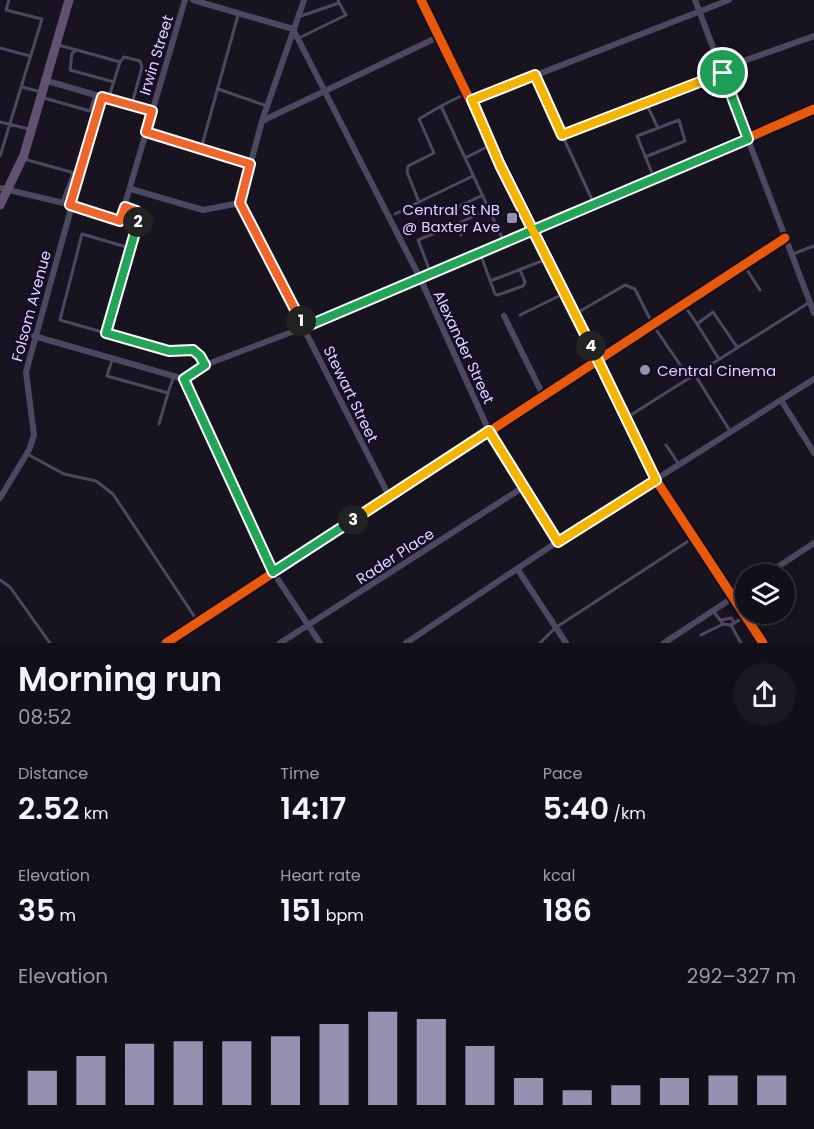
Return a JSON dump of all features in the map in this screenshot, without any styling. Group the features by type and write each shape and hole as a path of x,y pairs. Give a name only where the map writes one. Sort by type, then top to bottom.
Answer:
{"main road":[{"path":"0,205 4,189 22,159 69,0"},
{"path":"421,0 656,480 734,597"},
{"path":"751,624 763,643"}],"street":[{"name":"Irwin Street","path":"71,205 120,221 185,0"},
{"path":"194,0 293,29"},
{"path":"131,189 203,210 240,203 267,106 304,0"},
{"path":"695,0 814,313"},
{"path":"470,96 535,75 729,0"},
{"name":"Alexander Street","path":"293,29 420,278 489,431 522,488 558,542"},
{"path":"722,71 814,36"},
{"path":"262,122 438,38"},
{"path":"44,81 152,111"},
{"path":"184,379 205,365 305,327 534,231 814,109"},
{"path":"146,132 250,164"},
{"path":"4,189 71,205"},
{"name":"Stewart Street","path":"240,203 389,496"},
{"name":"Folsom Avenue","path":"28,452 34,435 26,372 71,205"},
{"path":"170,642 273,572 785,238"},
{"path":"504,316 544,397"},
{"path":"34,336 184,379 273,572 320,643"},
{"path":"406,643 558,542 814,379"},
{"path":"781,400 814,453"},
{"path":"0,498 28,452"},
{"name":"Rader Place","path":"280,643 522,488"},
{"path":"782,564 814,543"},
{"path":"518,570 566,643"},
{"path":"664,643 734,597"}],"lane":[{"path":"0,156 12,125 42,19 6,10 9,0"},
{"path":"298,17 338,1 346,15 299,38"},
{"path":"201,149 238,13"},
{"path":"56,45 120,62"},
{"path":"0,48 30,56"},
{"path":"77,50 72,53 70,70 114,82"},
{"path":"22,87 90,111 114,82 120,62 124,57 140,61 142,68 132,106"},
{"path":"562,135 722,71"},
{"path":"535,75 595,205"},
{"path":"218,89 267,106"},
{"path":"420,202 407,172 408,166 434,153 419,119 441,106 470,96"},
{"path":"71,205 102,97"},
{"path":"646,103 658,128"},
{"path":"441,106 505,243"},
{"path":"645,157 685,141 678,120 637,136 645,157 654,180"},
{"path":"0,123 31,130"},
{"path":"465,158 491,145"},
{"path":"22,159 79,175"},
{"path":"62,203 73,173"},
{"path":"395,214 473,176"},
{"path":"449,210 483,195"},
{"path":"106,333 139,216 136,211 125,207"},
{"path":"461,235 457,224 489,209"},
{"path":"431,274 418,240 442,230"},
{"path":"130,248 82,234 60,320 169,351 193,350 205,365"},
{"path":"792,255 814,246"},
{"path":"480,253 495,294 502,296 523,286 525,282 520,270"},
{"path":"490,281 548,259"},
{"path":"744,265 760,290"},
{"path":"575,313 625,285 635,289 653,325 689,379"},
{"path":"520,315 565,294"},
{"path":"626,418 810,302"},
{"path":"684,305 719,359"},
{"path":"696,324 714,312 737,347"},
{"path":"112,358 107,376 168,393"},
{"path":"695,375 731,432"},
{"path":"159,424 174,376"},
{"path":"666,445 679,465"},
{"path":"28,452 64,474 96,481 113,494 198,622"},
{"path":"540,643 555,628 693,538"},
{"path":"0,580 10,587 50,643"},
{"path":"714,611 722,622 730,625 741,643"},
{"path":"701,635 731,618 735,622 730,625"}],"cycle path":[{"path":"421,0 656,480 763,643"},
{"path":"534,231 814,109"},
{"path":"166,643 785,238"}],"place":[{"name":"Central St NB @ Baxter Ave","path":"512,218"},
{"name":"Central Cinema","path":"645,370"}],"route":[{"path":"723,73 562,135 535,75 472,100 500,165 534,231 599,361 656,480 558,542 522,488 489,431 273,572 184,379 205,365 200,356 193,350 169,351 106,333 139,216 136,211 125,207 120,221 70,205 102,97 152,111 146,132 250,164 240,203 305,327 534,231 748,139 723,73"}]}
